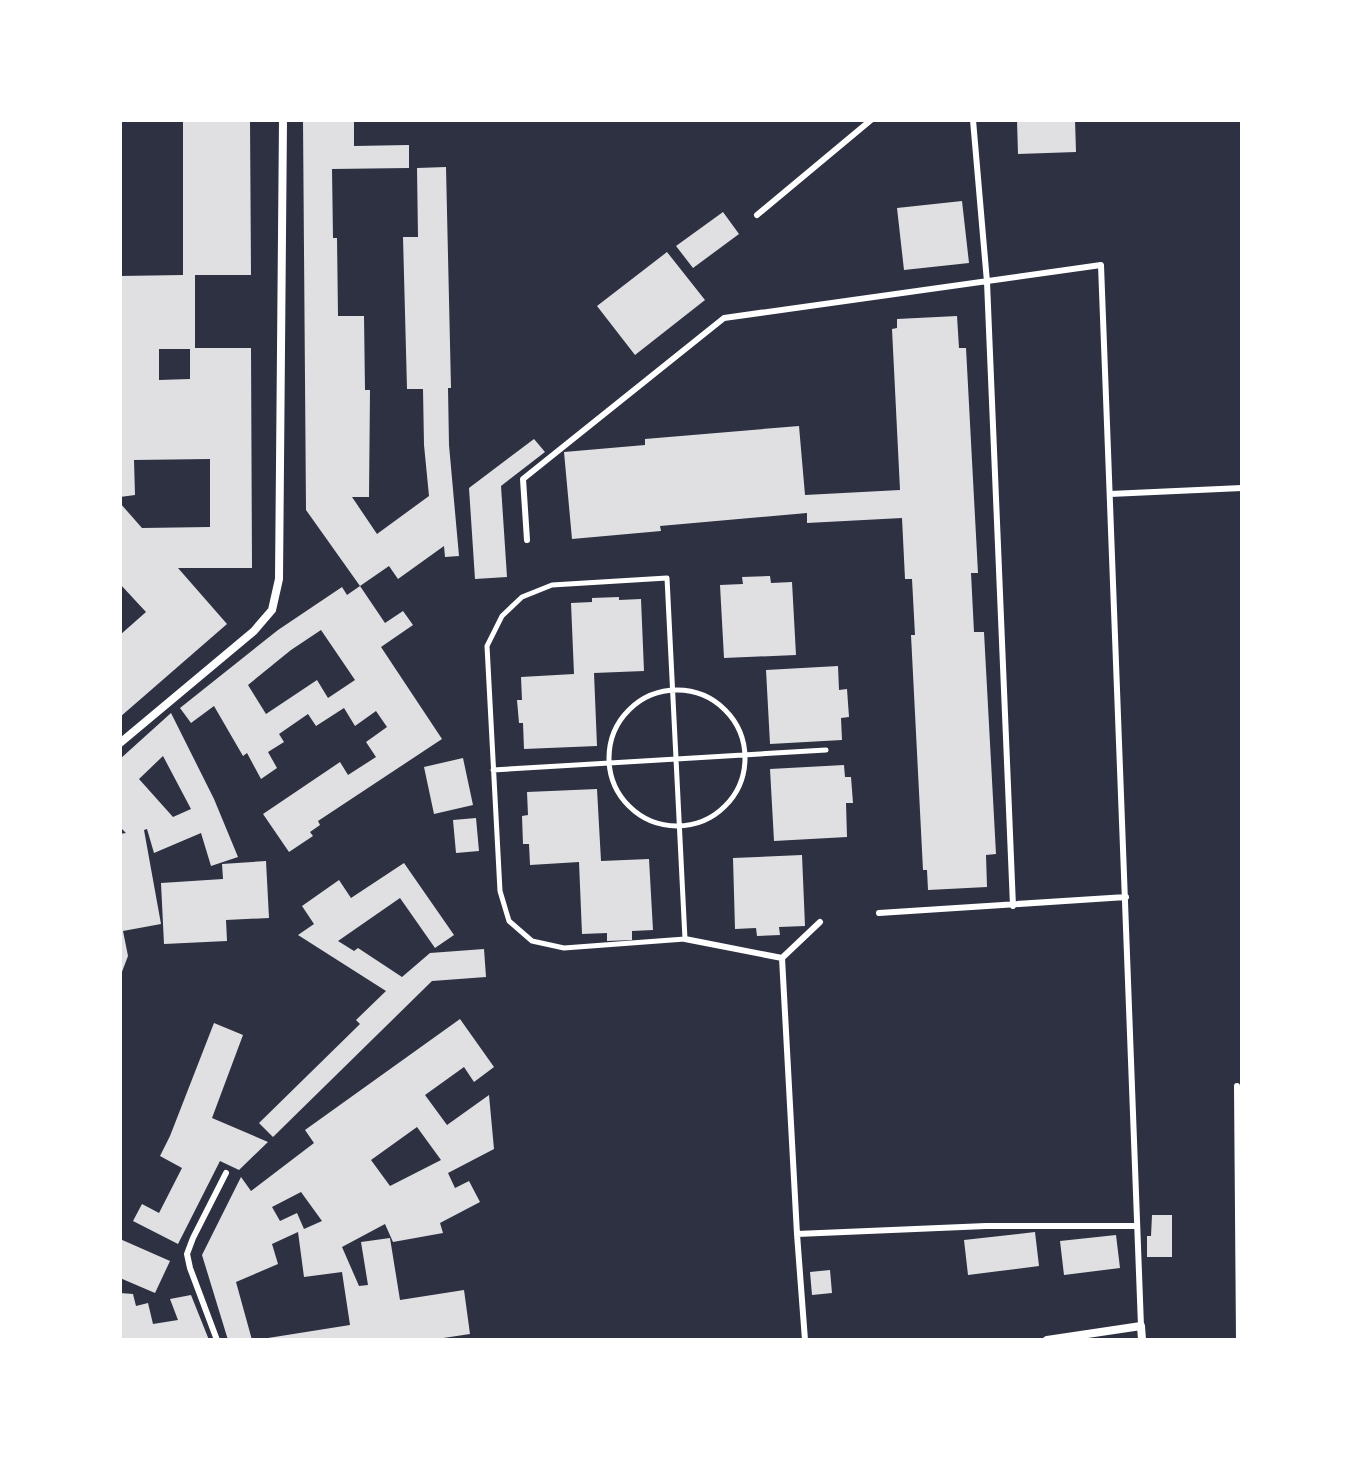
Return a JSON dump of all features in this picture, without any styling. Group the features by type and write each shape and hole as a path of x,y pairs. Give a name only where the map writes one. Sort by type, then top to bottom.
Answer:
{"street":[{"path":"120,743 254,631 272,610 279,579 283,120"},
{"path":"1047,1340 1141,1326 1142,1340"}],"lane":[{"path":"757,215 871,120"},
{"path":"973,120 987,282 1013,906"},
{"path":"527,540 523,479 724,318 1101,265 1141,1326"},
{"path":"1110,494 1242,488"},
{"path":"879,913 1126,897"},
{"path":"805,1340 782,958 820,922"},
{"path":"685,939 782,958"},
{"path":"1237,1086 1239,1340"},
{"path":"217,1340 187,1254 226,1173"},
{"path":"797,1234 986,1226 1137,1226"}],"path":[{"path":"667,578 673,690 685,939 564,948 532,941 509,921 500,891 487,646 502,616 522,597 552,585 667,578"},
{"path":"673,690 694,692 714,700 730,715 741,733 745,754 742,776 734,795 719,811 701,822 680,826 656,823 635,812 620,795 611,773 609,749 616,727 630,708 650,695 673,690"},
{"path":"493,770 826,750"}],"building":[{"path":"183,120 250,120 251,275 195,275 195,348 251,348 252,568 178,568 227,624 120,717 120,635 146,612 120,584 120,503 142,528 210,527 210,459 134,460 135,495 120,497 120,276 183,275","holes":["159,349 190,349 190,379 159,380"]},
{"path":"303,120 354,120 354,146 409,145 409,168 332,169 338,316 364,316 365,390 370,390 369,497 352,497 377,534 429,496 423,389 407,389 403,237 418,237 417,168 446,167 451,388 448,388 449,445 459,556 445,557 444,546 398,579 389,566 360,586 306,510"},
{"path":"1017,120 1075,120 1076,152 1018,154"},
{"path":"962,201 969,263 904,270 897,208"},
{"path":"723,212 739,234 693,268 676,246"},
{"path":"667,252 705,300 635,355 597,306"},
{"path":"957,316 959,348 966,348 978,573 971,573 974,632 984,632 996,854 986,855 987,887 928,890 927,870 923,870 911,635 915,635 912,579 905,579 902,518 807,523 807,513 660,526 661,531 572,539 564,452 645,445 645,439 799,426 805,495 900,490 892,329 897,328 897,319"},
{"path":"534,439 545,452 501,486 507,577 475,579 469,488"},
{"path":"770,576 771,583 792,582 796,655 724,658 720,585 743,584 742,577"},
{"path":"360,586 385,623 403,611 413,625 381,647 442,739 318,821 320,825 310,832 313,836 289,852 263,814 340,762 348,775 376,757 366,742 387,727 376,711 355,726 344,708 316,726 308,714 279,734 284,742 268,752 277,768 261,779 247,753 243,756 214,706 191,723 180,708 278,630 342,587 347,595","holes":["321,630 355,680 328,698 317,680 266,714 248,685"]},
{"path":"619,597 619,600 641,599 644,671 594,673 597,746 524,749 523,723 519,723 517,700 522,700 521,677 574,674 571,603"},
{"path":"838,666 839,690 847,689 849,717 841,718 842,740 770,744 766,670"},
{"path":"171,713 214,799 238,857 211,866 201,833 154,853 147,829 144,830 161,924 123,931 128,956 120,977 120,834 126,833 120,827 120,759","holes":["163,756 191,809 173,817 139,779"]},
{"path":"463,758 473,805 434,814 424,767"},
{"path":"844,765 845,777 851,777 853,803 846,803 847,837 774,841 770,769"},
{"path":"597,789 601,861 649,859 653,930 632,931 632,940 607,941 607,933 582,934 579,862 530,865 529,844 523,844 522,816 528,815 527,792"},
{"path":"476,818 479,851 456,853 453,820"},
{"path":"802,855 805,926 779,927 780,935 757,936 756,928 735,929 733,858"},
{"path":"266,861 269,918 226,920 227,941 164,944 161,883 223,879 222,864"},
{"path":"404,863 454,935 435,948 400,898 338,941 354,951 358,948 402,977 430,953 484,949 486,977 432,981 273,1137 259,1123 360,1024 356,1020 386,991 298,935 314,924 302,906 339,880 351,898"},
{"path":"460,1019 494,1067 474,1082 464,1067 425,1095 447,1125 489,1095 494,1149 448,1173 455,1188 469,1181 480,1202 440,1223 443,1233 393,1242 385,1224 342,1247 359,1286 368,1285 361,1242 390,1238 400,1300 464,1290 470,1334 430,1340 268,1340 350,1325 342,1272 304,1277 298,1232 272,1244 278,1264 236,1282 252,1340 228,1340 202,1255 241,1177 251,1191 314,1143 305,1130","holes":["417,1127 441,1160 390,1186 371,1160","301,1192 322,1221 304,1229 297,1213 280,1221 272,1207"]},
{"path":"214,1023 243,1035 212,1118 268,1142 239,1170 220,1161 178,1244 133,1221 142,1204 159,1213 182,1168 160,1156"},
{"path":"1152,1215 1172,1215 1172,1257 1147,1257 1147,1236 1151,1236"},
{"path":"1035,1232 1039,1266 968,1275 964,1240"},
{"path":"1116,1235 1120,1268 1064,1275 1060,1241"},
{"path":"120,1239 170,1261 155,1293 120,1278"},
{"path":"830,1270 832,1293 812,1295 810,1272"},
{"path":"120,1293 133,1294 136,1306 148,1303 153,1324 178,1320 170,1299 191,1295 209,1340 122,1340"}]}
